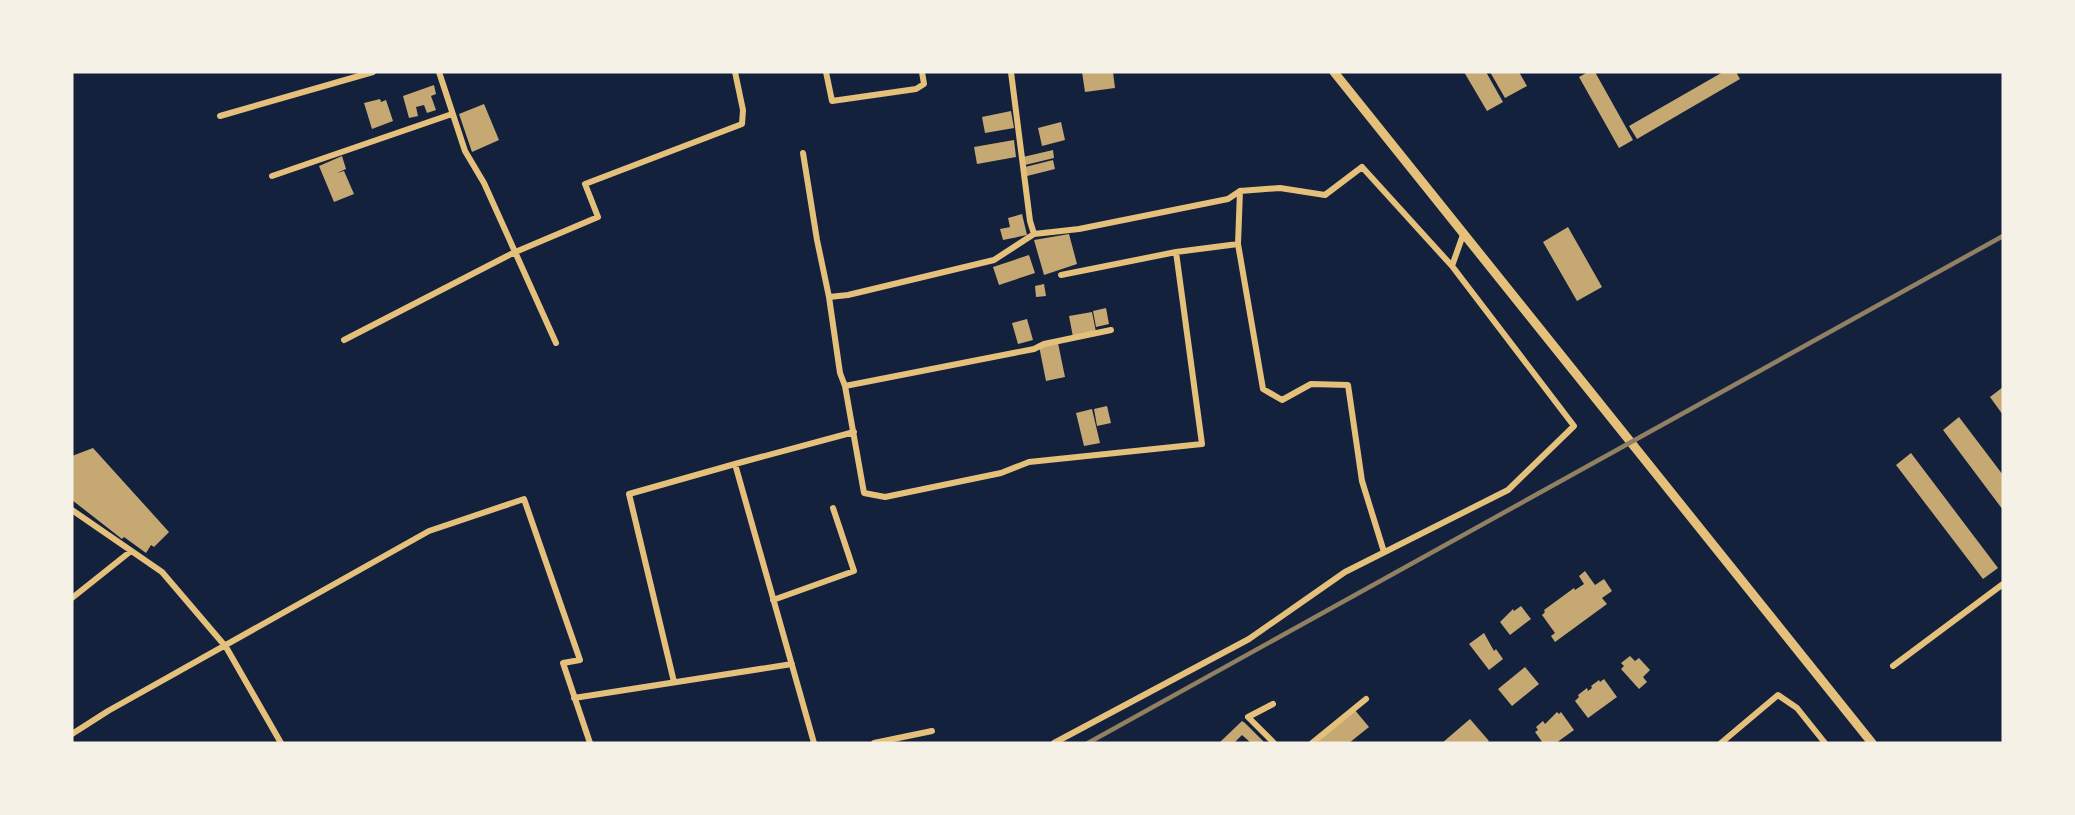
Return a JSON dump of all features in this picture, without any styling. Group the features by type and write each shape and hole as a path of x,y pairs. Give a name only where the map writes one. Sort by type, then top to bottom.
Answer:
{"main road":[{"path":"1334,72 1872,743"}],"street":[{"path":"220,117 373,72"},
{"path":"439,72 465,151 484,183 513,253 556,343"},
{"path":"344,340 513,253 598,217 585,184 742,124 743,110 735,72"},
{"path":"826,72 832,100 916,89 924,84 922,72"},
{"path":"1011,72 1030,221 1034,234"},
{"path":"272,176 452,114"},
{"path":"803,153 817,240 830,297 840,373 845,386 864,493 886,497 1001,473 1029,462 1202,444 1176,252"},
{"path":"830,297 994,260 1034,234 1079,229 1228,199 1240,191 1280,188 1325,195 1362,167 1452,266 1574,426 1508,490 1345,572 1249,639 1054,743"},
{"path":"1240,191 1238,244 1264,389 1282,400 1311,384 1348,385 1362,481 1384,552"},
{"path":"1452,266 1464,232"},
{"path":"1062,275 1176,252 1238,244"},
{"path":"845,386 1034,349 1044,344 1111,330"},
{"path":"674,682 629,494 854,432"},
{"path":"735,464 814,743"},
{"path":"72,734 108,711 429,531 524,499 580,660 563,663 590,743"},
{"path":"773,600 854,571 833,509"},
{"path":"72,510 162,572 226,647 281,743"},
{"path":"72,597 131,551"},
{"path":"1893,666 2003,584"},
{"path":"574,698 792,664"},
{"path":"1721,743 1778,695 1797,708 1825,743"},
{"path":"1312,743 1366,699"},
{"path":"1273,704 1248,717 1274,743"},
{"path":"874,743 932,731"},
{"path":"1813,743 1820,737"}],"building":[{"path":"1082,72 1113,72 1115,88 1085,92"},
{"path":"1464,72 1486,72 1503,102 1487,111"},
{"path":"1490,72 1519,72 1527,86 1505,98"},
{"path":"1595,72 1633,140 1619,148 1579,77"},
{"path":"1723,72 1736,72 1740,79 1637,139 1629,126"},
{"path":"434,85 436,94 431,96 436,110 427,113 424,105 416,107 418,116 409,118 403,96"},
{"path":"380,99 381,102 386,100 393,121 372,129 364,103"},
{"path":"484,104 499,140 472,152 459,114"},
{"path":"1011,111 1014,128 985,133 982,117"},
{"path":"1061,122 1065,140 1042,146 1038,128"},
{"path":"1014,140 1016,157 977,164 974,147"},
{"path":"1053,150 1054,158 1025,165 1023,157"},
{"path":"342,156 346,169 337,173 344,171 354,194 334,202 319,166"},
{"path":"1053,160 1055,169 1027,176 1025,167"},
{"path":"1022,214 1027,235 1003,240 1000,229 1010,227 1008,218"},
{"path":"1568,227 1602,287 1577,301 1543,242"},
{"path":"1069,234 1077,264 1044,275 1034,240"},
{"path":"1029,255 1035,273 999,285 993,267"},
{"path":"1044,284 1046,296 1036,297 1035,286"},
{"path":"1106,308 1109,324 1096,327 1093,311"},
{"path":"1092,312 1096,332 1073,337 1069,316"},
{"path":"1027,319 1033,340 1018,344 1012,323"},
{"path":"1058,343 1065,377 1046,381 1039,346"},
{"path":"2003,387 2003,415 1990,397"},
{"path":"1107,406 1111,423 1097,426 1094,409"},
{"path":"1092,409 1100,443 1084,446 1076,413"},
{"path":"1959,417 2003,475 2003,510 1943,430"},
{"path":"93,448 169,532 154,547 151,545 146,553 124,537 122,539 72,500 72,456"},
{"path":"1911,453 1998,568 1983,579 1896,465"},
{"path":"1585,571 1595,585 1604,579 1612,591 1602,598 1607,604 1555,642 1551,636 1555,633 1542,615 1544,610 1584,584 1579,576"},
{"path":"1521,606 1531,619 1510,635 1500,622 1513,609 1514,611"},
{"path":"1484,633 1494,651 1496,649 1503,659 1489,670 1469,644"},
{"path":"1630,656 1635,661 1639,658 1650,670 1643,677 1647,682 1639,689 1621,669 1624,666 1621,663"},
{"path":"1525,667 1539,684 1512,706 1498,689"},
{"path":"1604,679 1617,697 1588,718 1575,701 1587,688 1588,691 1599,680 1600,682"},
{"path":"1354,709 1369,727 1349,743 1312,743"},
{"path":"1557,712 1561,712 1574,730 1556,743 1543,743 1535,732 1538,730 1536,727 1543,721 1545,724"},
{"path":"1470,719 1489,741 1442,743"},
{"path":"1242,721 1265,743 1251,743 1242,735 1234,743 1219,743"}],"railway":[{"path":"1088,743 2003,236"}]}
